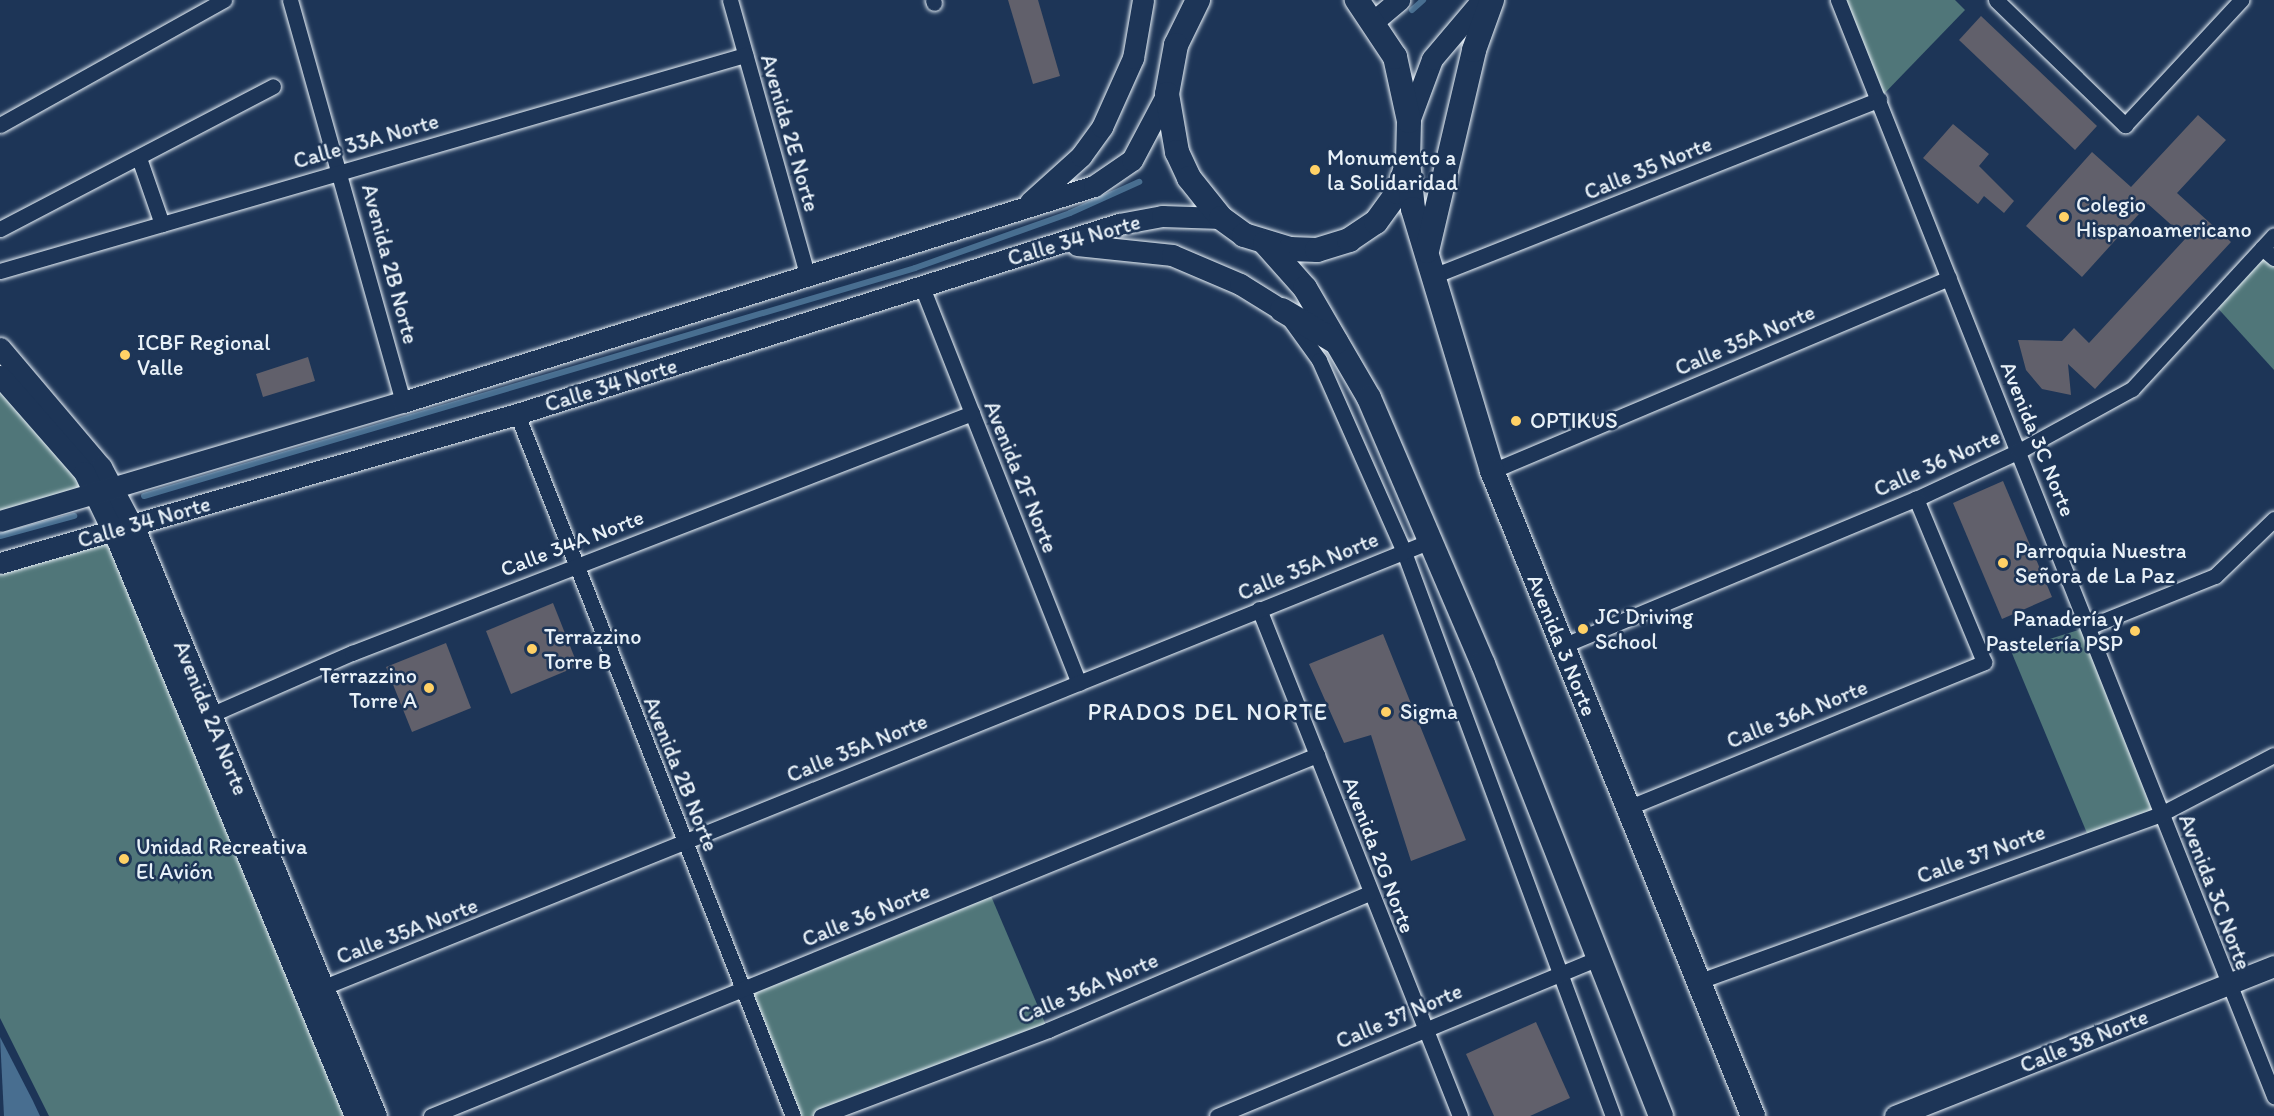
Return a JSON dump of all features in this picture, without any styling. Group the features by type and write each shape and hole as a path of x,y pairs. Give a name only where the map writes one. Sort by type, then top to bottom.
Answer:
{"main road":[{"path":"1012,215 1055,183 1102,127 1133,58 1143,0"},
{"path":"1178,0 1180,36"},
{"path":"1198,0 1180,36 1167,94 1177,152 1189,178 1221,219 1265,243 1305,288 1343,346 1487,674 1661,1116"},
{"path":"1265,243 1317,250 1349,240 1376,222 1398,192 1407,162 1409,121 1395,57 1374,21 1357,0"},
{"path":"1374,21 1399,0"},
{"path":"1409,121 1432,59 1482,0"},
{"path":"1429,265 1474,50 1492,0"},
{"name":"Calle 34 Norte","path":"0,520 403,402 1012,215 1094,186 1132,160 1167,94"},
{"name":"Avenida 3 Norte","path":"1407,162 1429,265 1492,471 1753,1116"},
{"name":"Calle 34 Norte","path":"0,562 122,529 517,414 1046,247 1162,216 1221,219"},
{"path":"1046,247 1096,244 1172,255 1240,284 1343,346"},
{"name":"Avenida 2A Norte","path":"0,348 102,489 122,529 313,992 355,1116"},
{"name":"Avenida 2A Norte","path":"0,376 84,472 102,489"},
{"name":"Calle 38 Norte","path":"1895,1116 2274,966"},
{"name":"Avenida 2A Norte","path":"313,992 376,1116"}],"street":[{"path":"0,125 224,0"},
{"name":"Avenida 2B Norte","path":"290,0 342,172 403,402"},
{"name":"Avenida 2E Norte","path":"730,0 808,277"},
{"name":"Avenida 3C Norte","path":"1838,0 2019,451 2227,984 2274,1096"},
{"path":"1996,0 2125,125 2241,0"},
{"name":"Calle 33A Norte","path":"0,271 745,55"},
{"path":"0,229 273,86"},
{"name":"Calle 35 Norte","path":"1429,265 1879,99"},
{"path":"139,158 162,224"},
{"name":"Calle 36 Norte","path":"1562,646 1916,499 2019,451 2132,389 2268,253 2274,235"},
{"name":"Calle 35A Norte","path":"1492,471 1948,278"},
{"name":"Avenida 2F Norte","path":"922,287 1079,683"},
{"path":"1282,310 1319,360 1404,552 1613,1116"},
{"name":"Calle 34A Norte","path":"201,719 573,567 972,413"},
{"name":"Avenida 2B Norte","path":"517,414 573,567 745,988 793,1116"},
{"name":"Calle 36A Norte","path":"1627,808 1984,662 1916,499"},
{"path":"2088,627 2215,576 2274,519"},
{"name":"Calle 35A Norte","path":"313,992 1428,542"},
{"name":"Avenida 2G Norte","path":"1259,609 1423,1030 1460,1116"},
{"name":"Calle 37 Norte","path":"1697,982 2160,814 2274,754"},
{"name":"Calle 36 Norte","path":"431,1116 1317,755"},
{"name":"Calle 36A Norte","path":"821,1116 1048,1030 1369,893"},
{"name":"Calle 37 Norte","path":"1217,1116 1599,958"}],"green space":[{"path":"1838,0 1955,0 1965,10 1879,99"},
{"path":"2262,248 2274,258 2274,370 2214,304"},
{"path":"0,376 93,492 0,521"},
{"name":"Unidad Recreativa El Avión","path":"113,532 355,1116 49,1116 0,1018 0,563"},
{"path":"2088,627 2161,814 2089,838 2011,651"},
{"path":"988,889 1048,1030 821,1116 793,1116 745,988"}],"water":[{"path":"0,1037 33,1101 40,1116 4,1116"}],"building":[{"path":"1008,0 1038,0 1060,76 1033,84"},
{"path":"1981,16 2097,126 2075,150 1959,40"},
{"path":"2198,115 2226,140 2177,193 2231,242 2095,389 2068,364 2071,395 2042,389 2026,370 2018,340 2062,341 2074,328 2089,343 2186,238 2148,204 2082,277 2026,226 2092,152 2131,187"},
{"path":"1953,124 1989,154 1979,166 2014,201 2004,213 1984,196 1978,204 1923,158"},
{"path":"308,357 315,381 263,397 256,374"},
{"path":"2003,481 2052,597 2002,619 1953,503"},
{"name":"Terrazzino Torre B","path":"553,603 578,666 511,694 486,631"},
{"path":"1383,634 1466,840 1411,861 1371,735 1344,743 1309,664"},
{"name":"Terrazzino Torre A","path":"446,643 471,708 412,732 386,667"},
{"path":"1536,1022 1570,1098 1530,1116 1494,1116 1466,1054"}],"waterway":[{"path":"1412,10 1423,0"},
{"path":"144,496 915,268 1070,213 1139,182"},
{"path":"0,536 74,516"}],"place":[{"name":"Monumento a la Solidaridad","path":"1315,170"},
{"name":"Colegio Hispanoamericano","path":"2064,217"},
{"name":"ICBF Regional Valle","path":"125,355"},
{"name":"OPTIKUS","path":"1516,421"},
{"name":"Parroquia Nuestra Señora de La Paz","path":"2003,563"},
{"name":"JC Driving School","path":"1583,629"},
{"name":"Panadería y Pastelería PSP","path":"2135,631"},
{"name":"Terrazzino Torre B","path":"532,649"},
{"name":"Terrazzino Torre A","path":"429,688"},
{"name":"Sigma","path":"1386,712"},
{"name":"Unidad Recreativa El Avión","path":"124,859"}],"district":[{"name":"PRADOS DEL NORTE","path":"1208,712"}]}
